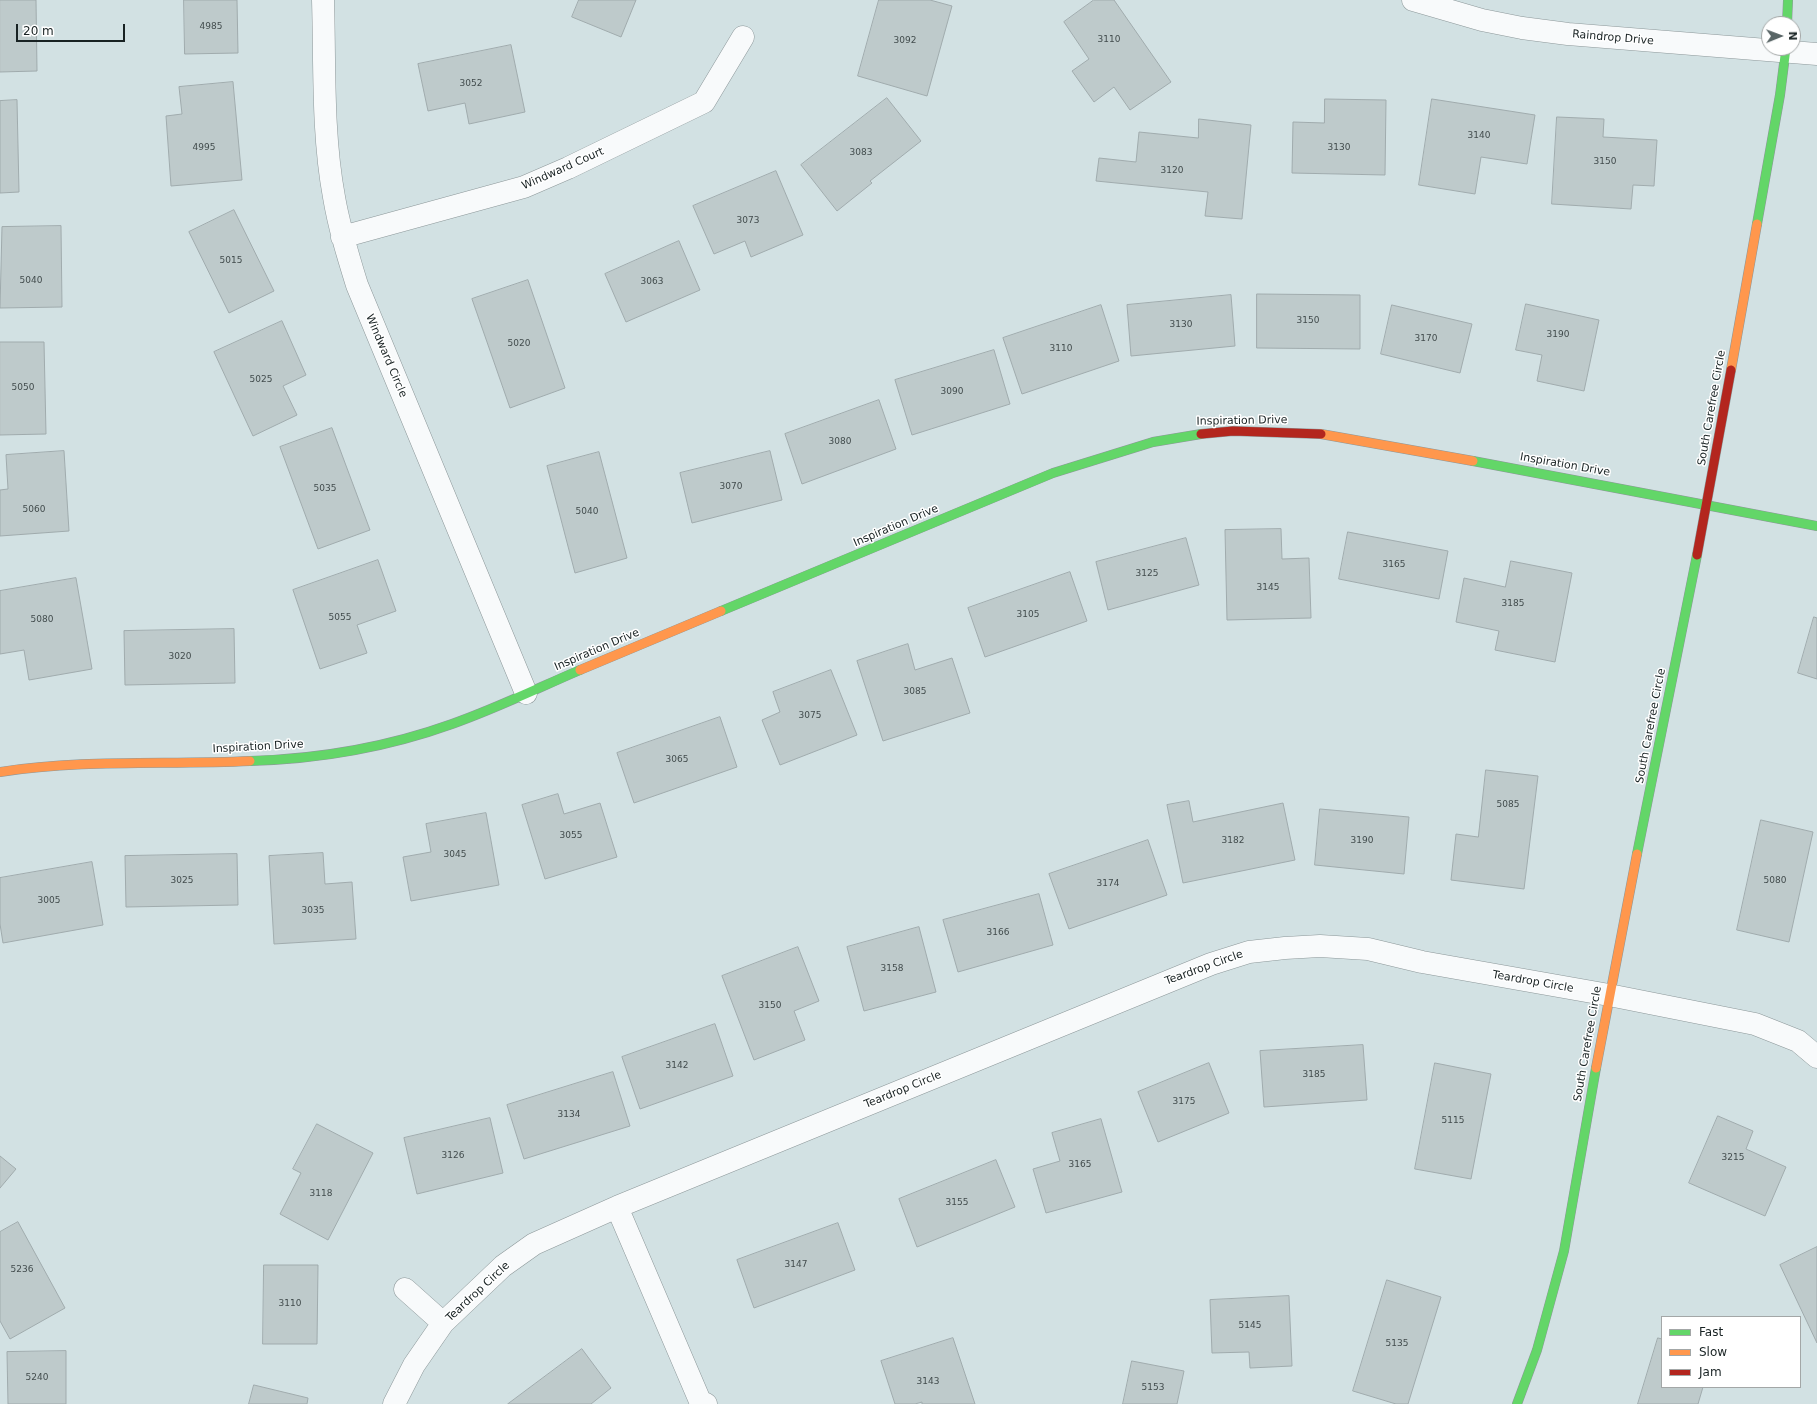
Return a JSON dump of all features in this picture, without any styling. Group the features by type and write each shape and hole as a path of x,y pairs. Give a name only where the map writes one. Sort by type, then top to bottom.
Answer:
{"street":[{"name":"Windward Circle","path":"323,0 325,112 328,156 342,237 357,285 526,693"},
{"name":"Raindrop Drive","path":"1413,0 1482,20 1522,28 1568,34 1761,48"},
{"path":"1787,16 1788,0"},
{"name":"Windward Court","path":"342,237 524,187 568,168 704,102 743,37"},
{"name":"Raindrop Drive","path":"1801,52 1817,54"},
{"name":"South Carefree Circle","path":"1517,1404 1537,1350 1564,1251 1609,995 1707,506 1780,95 1784,56"},
{"name":"Inspiration Drive","path":"0,772 46,766 127,762 262,761 300,758 403,739 452,724 1053,473 1153,442 1196,434 1233,431 1317,433 1629,489 1707,506 1817,526"},
{"name":"Teardrop Circle","path":"394,1404 414,1365 444,1323 502,1266 534,1244 617,1207 1211,964 1249,952 1320,946 1368,949 1422,962 1609,995 1756,1024 1798,1040 1817,1057"},
{"path":"617,1207 700,1400 706,1404"},
{"path":"405,1289 444,1323"}],"building":[{"path":"0,0 36,0 37,71 0,72"},
{"path":"184,0 237,0 238,53 185,54"},
{"path":"579,0 636,0 621,37 572,17"},
{"path":"879,0 930,0 952,6 927,96 858,76"},
{"path":"1094,0 1114,0 1171,82 1130,110 1114,87 1094,102 1072,71 1089,59 1064,22"},
{"path":"511,45 525,112 469,124 465,103 428,111 418,64"},
{"path":"233,82 242,180 171,186 166,116 182,114 179,87"},
{"path":"887,98 921,141 870,181 872,183 837,211 801,165"},
{"path":"1325,99 1386,100 1385,175 1292,173 1293,122 1324,123"},
{"path":"1432,99 1535,115 1527,164 1481,157 1475,194 1419,185"},
{"path":"17,100 19,192 0,193 0,101"},
{"path":"1557,117 1604,119 1603,137 1657,140 1654,186 1633,185 1631,209 1552,204"},
{"path":"1199,119 1251,125 1242,219 1205,216 1208,192 1096,181 1099,158 1136,162 1139,132 1198,138"},
{"path":"776,171 803,235 751,257 745,241 714,254 693,206"},
{"path":"234,210 274,291 229,313 189,232"},
{"path":"61,226 62,307 0,308 2,227"},
{"path":"679,241 700,290 626,322 605,274"},
{"path":"528,280 565,388 510,408 472,299"},
{"path":"1257,294 1360,295 1360,349 1257,348"},
{"path":"1231,295 1235,346 1131,356 1127,305"},
{"path":"1526,304 1599,320 1584,391 1537,381 1542,355 1516,350"},
{"path":"1101,305 1119,361 1022,394 1003,338"},
{"path":"1392,305 1472,324 1460,373 1381,354"},
{"path":"282,321 306,375 283,386 297,415 253,436 214,352"},
{"path":"0,342 44,342 46,434 0,435"},
{"path":"994,350 1010,404 912,435 895,380"},
{"path":"879,400 896,449 802,484 785,434"},
{"path":"332,428 370,530 318,549 280,447"},
{"path":"64,451 69,531 0,536 0,490 8,489 6,455"},
{"path":"770,451 782,500 692,523 680,473"},
{"path":"599,452 627,558 575,573 547,466"},
{"path":"1281,529 1282,559 1309,558 1311,618 1227,620 1225,530"},
{"path":"1348,532 1448,551 1439,599 1339,579"},
{"path":"1186,538 1199,585 1108,610 1096,562"},
{"path":"378,560 396,611 357,625 367,653 320,669 293,590"},
{"path":"1511,561 1572,573 1555,662 1495,650 1499,631 1456,622 1464,578 1505,587"},
{"path":"1070,572 1087,621 985,657 968,608"},
{"path":"76,578 92,669 29,680 24,650 0,654 0,591"},
{"path":"1814,617 1817,618 1817,679 1798,673"},
{"path":"234,629 235,683 125,685 124,631"},
{"path":"908,644 915,670 952,658 970,713 883,741 857,661"},
{"path":"831,670 857,735 780,765 762,720 780,712 773,692"},
{"path":"720,717 737,767 634,803 617,753"},
{"path":"1486,770 1538,776 1524,889 1451,880 1456,834 1478,837"},
{"path":"558,794 564,814 600,803 617,857 545,879 522,805"},
{"path":"1189,801 1193,822 1283,803 1295,860 1183,883 1167,805"},
{"path":"1320,809 1409,817 1404,874 1315,865"},
{"path":"486,813 499,885 411,901 403,857 431,852 426,824"},
{"path":"1761,820 1813,832 1789,942 1737,930"},
{"path":"1148,840 1167,895 1069,929 1049,874"},
{"path":"323,853 325,884 352,882 356,939 274,944 269,856"},
{"path":"237,854 238,905 126,907 125,856"},
{"path":"92,862 103,925 3,943 0,924 0,878"},
{"path":"1039,894 1053,945 958,972 943,920"},
{"path":"919,927 936,992 864,1011 847,947"},
{"path":"798,947 819,1001 794,1011 805,1040 754,1060 722,976"},
{"path":"715,1024 733,1076 640,1109 622,1057"},
{"path":"1363,1045 1367,1100 1264,1107 1260,1051"},
{"path":"1209,1063 1229,1113 1158,1142 1138,1092"},
{"path":"1435,1063 1491,1074 1471,1179 1415,1169"},
{"path":"613,1072 630,1126 524,1159 507,1105"},
{"path":"1718,1116 1753,1131 1746,1149 1786,1167 1765,1216 1689,1183"},
{"path":"490,1118 503,1173 417,1194 404,1138"},
{"path":"1101,1119 1122,1192 1046,1213 1033,1169 1060,1161 1052,1133"},
{"path":"317,1124 373,1153 328,1240 280,1214 301,1173 293,1169"},
{"path":"0,1156 16,1169 0,1188"},
{"path":"996,1160 1015,1207 917,1247 899,1199"},
{"path":"18,1222 65,1308 10,1339 0,1321 0,1232"},
{"path":"838,1223 855,1270 754,1308 737,1260"},
{"path":"1817,1247 1817,1343 1780,1265"},
{"path":"264,1265 318,1265 317,1344 263,1344"},
{"path":"1387,1280 1441,1297 1408,1404 1396,1404 1353,1391"},
{"path":"1289,1296 1292,1366 1250,1368 1249,1352 1212,1353 1210,1300"},
{"path":"953,1338 975,1404 922,1404 922,1402 915,1404 895,1404 881,1361"},
{"path":"1658,1338 1661,1339 1661,1388 1703,1388 1698,1404 1638,1404"},
{"path":"582,1349 611,1388 591,1404 508,1404"},
{"path":"66,1351 66,1404 8,1404 7,1352"},
{"path":"1132,1361 1184,1371 1177,1404 1123,1404"},
{"path":"254,1385 308,1398 307,1404 249,1404"}],"traffic: fast":[{"path":"1787,16 1788,0"},
{"path":"1757,224 1780,95 1785,56"},
{"path":"721,611 1053,473 1153,442 1201,434"},
{"path":"1473,461 1817,526"},
{"path":"1637,854 1697,555"},
{"path":"250,761 301,758 352,750 403,739 468,718 580,670"},
{"path":"1517,1404 1537,1350 1564,1251 1596,1068"}],"traffic: slow":[{"path":"1731,370 1757,224"},
{"path":"1321,434 1473,461"},
{"path":"580,670 721,611"},
{"path":"0,772 62,765 250,761"},
{"path":"1596,1068 1637,854"}],"traffic: jam":[{"path":"1697,555 1731,370"},
{"path":"1201,434 1233,431 1321,434"}]}
